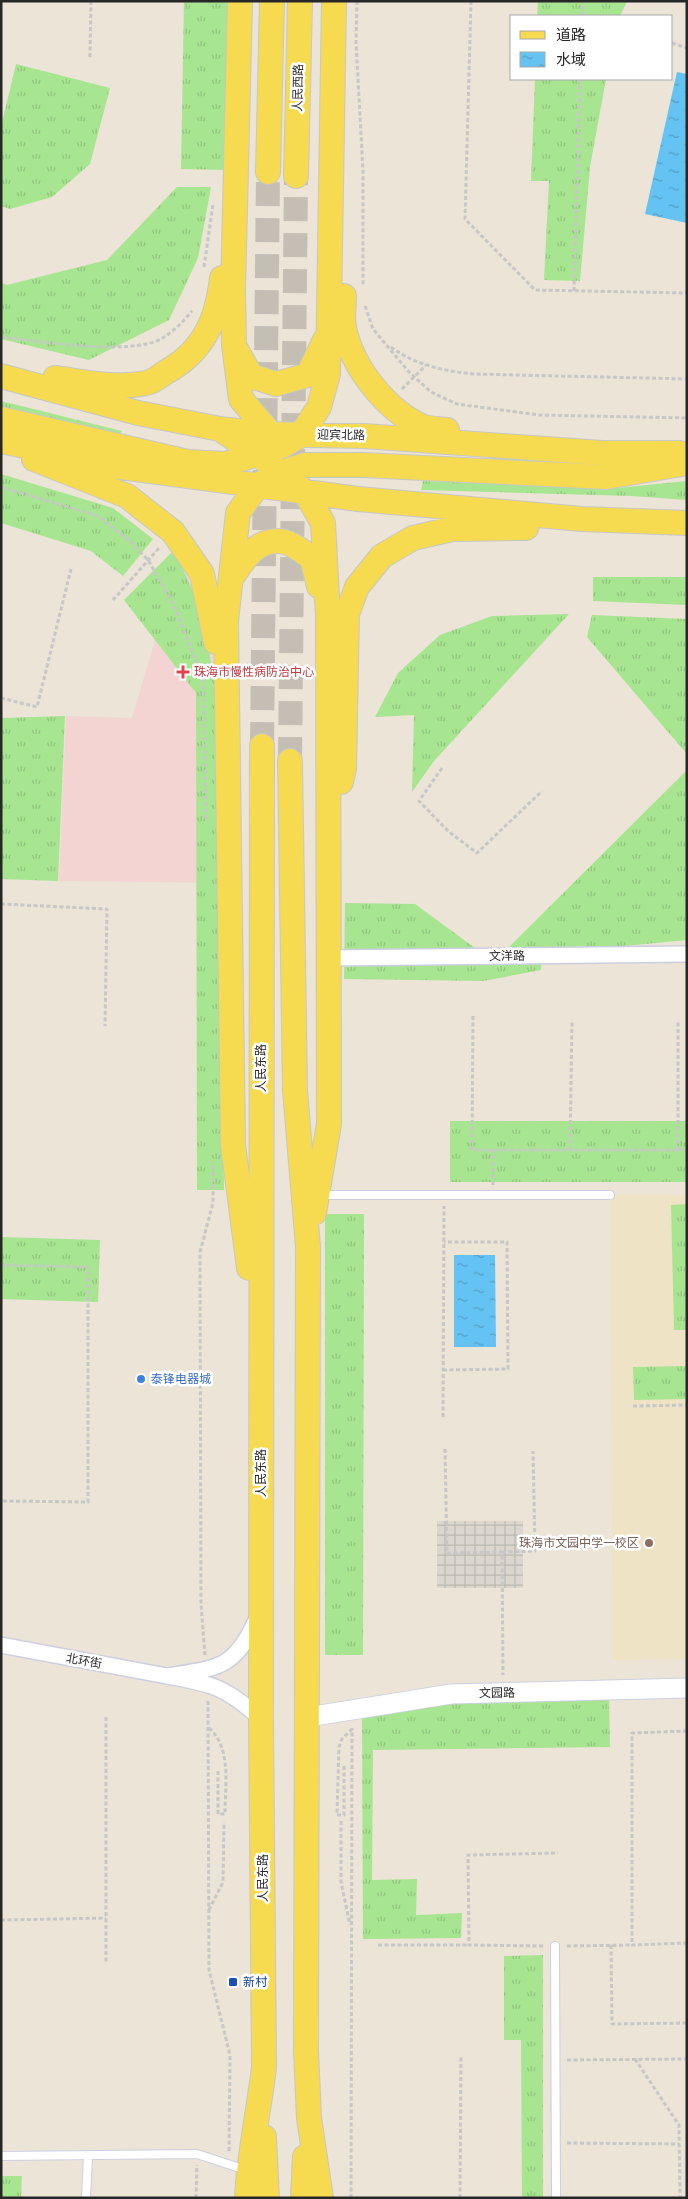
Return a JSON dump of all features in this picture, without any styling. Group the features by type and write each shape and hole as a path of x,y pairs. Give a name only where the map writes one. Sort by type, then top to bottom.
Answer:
{"main road":[{"path":"240,1 233,291 234,346 241,399 278,442 305,465 358,500"},
{"path":"268,172 272,1"},
{"name":"人民西路","path":"296,176 300,1"},
{"path":"278,442 319,408 328,374 327,336 334,1"},
{"path":"333,42 343,170 344,327 357,364 387,403 424,427 602,454"},
{"path":"1,371 109,385 148,383 181,364 205,337 219,305 236,168"},
{"path":"234,346 252,376 276,384 308,374 327,336"},
{"path":"1,376 138,414 278,442"},
{"name":"迎宾北路","path":"1,420 188,462 226,464 278,442 364,436 602,454 687,453"},
{"path":"1,441 121,467 358,500 582,519 687,524"},
{"path":"1,441 44,464 127,496 173,532 202,574 214,628 228,730"},
{"path":"278,442 281,473 305,492 323,522 328,616 329,1124 308,1247"},
{"path":"261,1350 233,1145 226,621 238,513 258,485 281,473 305,465 364,465 606,477 687,463"},
{"path":"327,842 344,768 347,614 357,587 382,556 413,538 452,529 687,524"},
{"path":"229,581 247,554 268,541 286,542 312,558 328,616"},
{"name":"人民东路","path":"247,2198 238,2168 260,2108 264,2067 261,1719 262,746"},
{"path":"290,761 295,1090 308,1247 307,2087 303,2198"},
{"path":"264,2067 264,2149 267,2198"},
{"path":"307,2087 309,2118 321,2198"}],"street":[{"name":"文洋路","path":"328,958 687,954"},
{"name":"北环街","path":"1,1645 167,1676 207,1676 241,1649 250,1635 261,1607"},
{"path":"207,1676 261,1719"},
{"name":"文园路","path":"308,1717 352,1719 451,1694 687,1688"}],"lane":[{"path":"317,1195 610,1195"},
{"path":"555,1946 556,2198"},
{"path":"1,2156 197,2154 238,2168"},
{"path":"86,2198 88,2156"}],"path":[{"path":"90,57 91,1"},
{"path":"357,1 356,42 363,171 363,291"},
{"path":"471,1 465,219 535,290 687,292"},
{"path":"582,15 583,1"},
{"path":"673,42 687,48"},
{"path":"574,291 580,80"},
{"path":"204,270 213,202"},
{"path":"364,300 367,315 374,329 415,377 431,392 457,404 539,415 687,418"},
{"path":"1,337 95,347 146,343 159,339 172,331 184,321 196,305"},
{"path":"385,343 401,354 426,365 452,372 687,379"},
{"path":"387,403 426,365"},
{"path":"1,487 98,516 131,542 148,560 174,605 203,680 206,828"},
{"path":"113,600 173,532"},
{"path":"1,698 37,707 71,568"},
{"path":"442,768 419,801 448,831 477,853 542,791"},
{"path":"1,904 107,909 105,1026"},
{"path":"473,1016 472,1150 687,1150"},
{"path":"570,1150 572,1021"},
{"path":"678,1021 678,1150"},
{"path":"493,1150 493,1195"},
{"path":"212,1153 213,1202 200,1252 200,1604 207,1676 209,1970 230,2055 238,2168"},
{"path":"443,1417 444,1195"},
{"path":"443,1370 508,1369 507,1242 444,1242"},
{"path":"1,1265 88,1267 88,1502 1,1501"},
{"path":"633,1406 687,1405"},
{"path":"445,1449 447,1553 535,1551 533,1451"},
{"path":"502,1552 503,1693"},
{"path":"106,1717 106,1964"},
{"path":"344,1766 344,1815 337,1815 339,1747 352,1719"},
{"path":"351,2198 352,1719"},
{"path":"208,1728 219,1741 225,1761 225,1814 218,1814 218,1769"},
{"path":"632,1945 632,1733 687,1731"},
{"path":"341,1821 341,1882 352,1932"},
{"path":"209,1912 223,1882 224,1822"},
{"path":"469,1945 468,1855 558,1853"},
{"path":"1,1920 106,1918"},
{"path":"378,1945 555,1946 687,1943"},
{"path":"611,1945 612,2024 687,2023"},
{"path":"460,2055 460,2198"},
{"path":"555,2060 687,2059"},
{"path":"634,2060 679,2125 680,2198"},
{"path":"556,2143 679,2144"},
{"path":"196,2198 197,2154"}],"shaded area":[{"name":"珠海市慢性病防治中心","path":"183,546 214,628 229,883 59,881 66,716 132,718"},
{"name":"珠海市文园中学一校区","path":"610,1195 687,1195 687,1659 613,1660"},
{"path":"437,1521 523,1521 523,1588 437,1588"}],"green space":[{"path":"184,1 232,1 229,170 181,169"},
{"path":"538,1 627,1 620,15 537,15"},
{"path":"16,64 110,88 90,164 52,197 10,209 1,206 1,127"},
{"path":"535,80 606,80 590,167 580,281 544,280 549,181 531,181"},
{"path":"177,187 211,187 198,258 169,320 89,360 1,339 1,283 7,285 107,260"},
{"path":"1,401 122,431 117,436 1,409"},
{"path":"1,474 113,508 153,539 123,576 91,551 1,523"},
{"path":"423,481 617,488 687,481 687,500 632,496 421,490"},
{"path":"174,550 200,607 217,692 224,1190 197,1190 196,693 124,600"},
{"path":"593,577 687,577 687,605 593,601"},
{"path":"569,614 434,761 412,792 414,715 375,717 398,673 440,635 492,616"},
{"path":"592,615 687,619 686,753 587,637"},
{"path":"65,716 58,881 1,879 1,718"},
{"path":"687,770 687,940 541,954 541,970 483,981 344,979 345,903 415,904 494,962"},
{"path":"450,1121 687,1121 687,1182 450,1182"},
{"path":"687,1204 687,1330 674,1330 671,1205"},
{"path":"325,1214 364,1214 363,1655 325,1655"},
{"path":"1,1237 100,1240 98,1302 1,1299"},
{"path":"687,1366 687,1399 634,1400 633,1367"},
{"path":"609,1699 610,1747 373,1750 372,1880 417,1879 416,1915 462,1913 461,1938 363,1939 362,1718 453,1703"},
{"path":"543,1955 543,2198 522,2198 521,2040 504,2040 504,1956"},
{"path":"1,2176 22,2176 21,2198 1,2198"}],"water":[{"path":"677,72 687,74 687,223 645,214"},
{"path":"454,1255 495,1255 496,1347 454,1347"}],"tunnel":[{"path":"262,746 268,172"},
{"path":"290,761 296,176"}],"place":[{"name":"珠海市慢性病防治中心","path":"183,672"},
{"name":"泰锋电器城","path":"141,1379"},
{"name":"珠海市文园中学一校区","path":"649,1543"},
{"name":"新村","path":"233,1982"}]}
